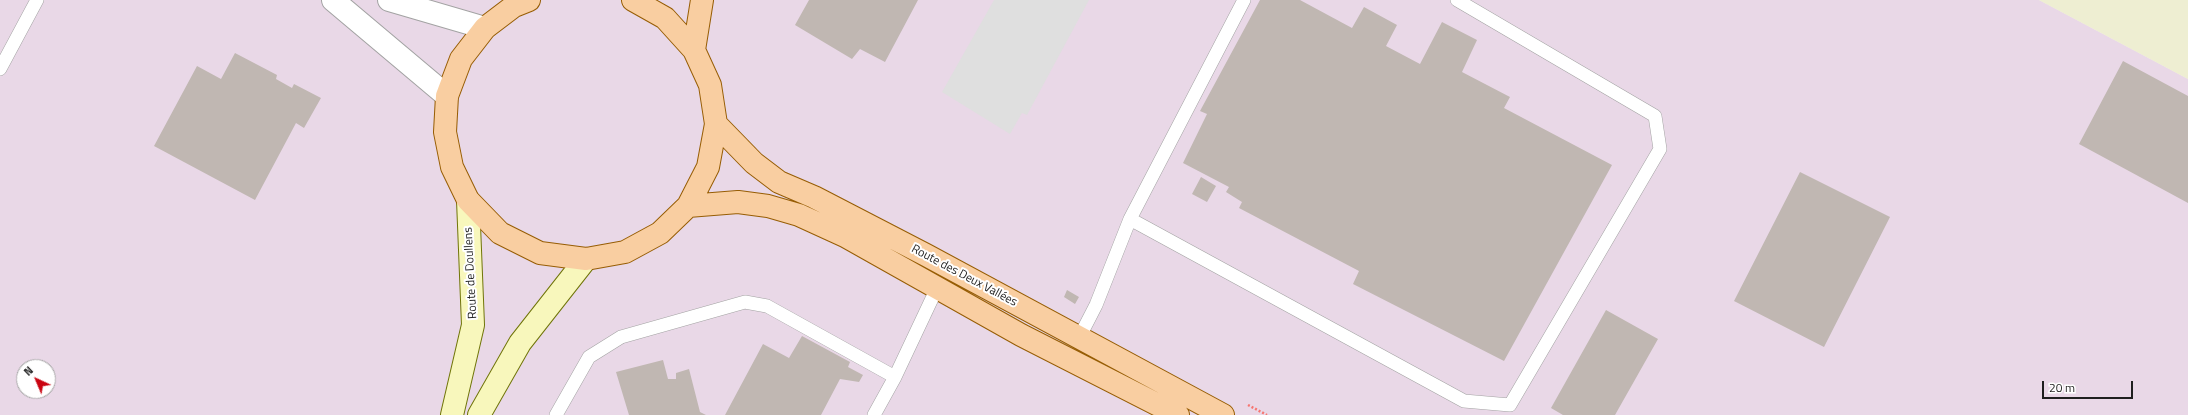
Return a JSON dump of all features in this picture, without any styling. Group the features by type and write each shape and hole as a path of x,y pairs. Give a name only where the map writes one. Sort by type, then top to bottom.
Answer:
{"main road":[{"path":"529,0 514,6 485,28 461,59 447,96 445,132 452,167 468,200 500,233 540,253 586,259 625,252 660,234 688,206 708,167 716,124 710,85 694,50 665,18 634,0"},
{"path":"694,50 702,0"},
{"name":"Route des Deux Vallées","path":"716,124 754,163 779,182 814,197 926,255 1223,415"},
{"name":"Route des Deux Vallées","path":"688,206 738,202 768,206 799,216 845,236 1021,335 1178,415"}],"street":[{"path":"333,0 447,96"},
{"path":"389,0 485,28"},
{"name":"Route de Doullens","path":"452,415 474,325 468,200"},
{"path":"479,415 520,343 586,259"}],"lane":[{"path":"0,69 37,0"},
{"path":"1079,338 1092,312 1130,219 1244,0"},
{"path":"1130,219 1464,401 1510,405 1660,149 1655,116 1456,0"},
{"path":"874,415 895,377 937,288"},
{"path":"556,415 589,357 621,337 745,302 767,306 895,377"}],"shaded area":[{"path":"0,0 2039,0 2188,79 2188,415 0,415"},
{"path":"994,0 1089,0 1027,115 1022,113 1010,134 942,92"}],"green space":[{"path":"2039,0 2188,0 2188,79"}],"building":[{"path":"809,0 918,0 885,62 860,49 852,59 795,25"},
{"path":"1260,0 1300,0 1352,28 1364,7 1397,25 1386,46 1420,64 1442,22 1477,40 1462,72 1510,97 1504,108 1612,165 1504,361 1353,284 1359,271 1239,208 1242,202 1226,192 1229,187 1183,163 1207,114 1200,111"},
{"path":"235,53 277,75 276,79 292,88 294,84 321,98 304,128 296,123 255,200 154,146 197,66 221,79"},
{"path":"2123,61 2188,96 2188,203 2079,144"},
{"path":"1800,172 1890,217 1824,347 1734,301"},
{"path":"1201,177 1216,186 1207,202 1192,194"},
{"path":"1067,290 1079,297 1075,304 1064,297"},
{"path":"1606,310 1658,339 1615,415 1563,415 1551,408"},
{"path":"802,336 850,362 848,367 863,375 859,382 840,379 821,415 725,415 763,344 789,358"},
{"path":"663,360 668,379 676,379 676,373 689,369 700,412 706,415 629,415 616,372"}]}
